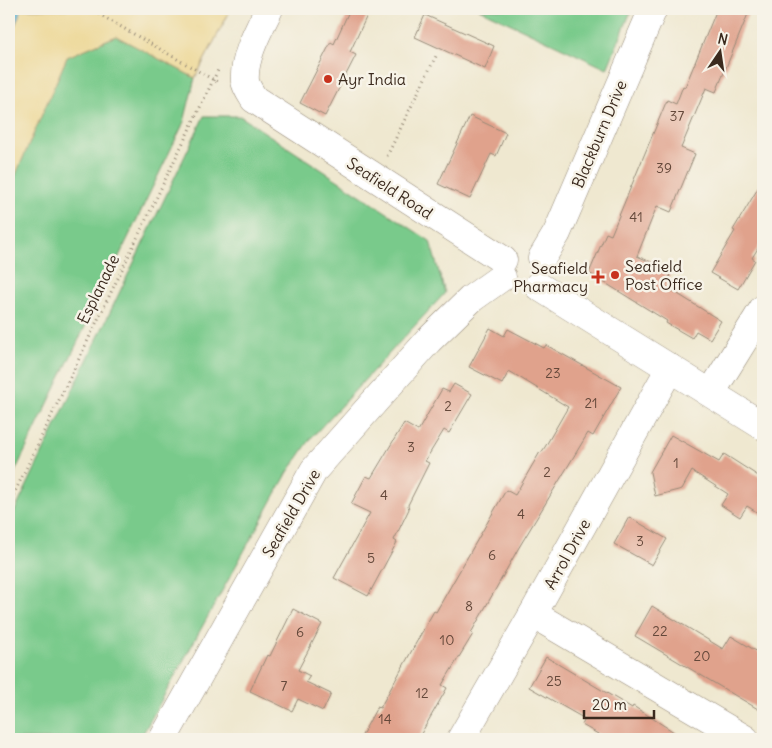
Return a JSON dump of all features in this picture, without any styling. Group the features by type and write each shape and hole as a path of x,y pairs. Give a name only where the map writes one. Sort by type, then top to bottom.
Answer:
{"street":[{"name":"Seafield Road","path":"269,9 255,38 247,64 245,82 254,99 376,179 503,268"},
{"name":"Blackburn Drive","path":"542,258 557,233 653,9"},
{"path":"519,248 532,249 542,258 545,270 538,286 532,290 518,291 511,288 503,268 507,254 519,248"},
{"name":"Seafield Drive","path":"163,739 314,470 430,340 503,268"},
{"path":"538,286 763,426"},
{"path":"711,393 763,309"},
{"name":"Arrol Drive","path":"461,739 670,368"},
{"path":"533,614 744,739"}],"path":[{"path":"90,9 213,80"},
{"path":"376,179 436,56"},
{"name":"Esplanade","path":"9,504 210,85"}],"green space":[{"path":"479,9 632,9 607,69"},
{"path":"116,36 195,78 184,122 9,484 9,190 67,57"},
{"path":"204,116 240,116 430,241 445,293 312,437 288,472 140,739 9,739 9,523"}],"sand":[{"path":"22,9 231,9 195,78 116,36 67,57 9,190 9,39"}],"water":[{"path":"9,9 22,9 9,39"}],"building":[{"name":"Ayr India","path":"350,9 370,9 350,52 356,55 325,116 300,103 331,42 334,44"},
{"path":"717,9 750,9 716,92 706,88 681,148 695,154 671,212 657,206 637,256 672,271 665,286 721,321 710,339 696,331 692,338 589,273 606,233 611,235 667,100 676,104 683,86 685,87"},
{"path":"425,15 494,46 485,69 415,37"},
{"path":"470,116 506,133 496,156 491,154 470,199 438,184"},
{"path":"763,180 763,240 752,258 755,260 738,289 710,273"},
{"path":"490,328 504,336 508,329 544,348 546,345 621,387 593,436 588,433 518,549 471,633 473,634 442,685 447,688 418,739 360,739 377,707 380,708 434,611 436,612 506,490 515,495 568,407 509,371 502,384 469,367"},
{"path":"454,384 472,394 449,433 444,430 425,461 429,463 408,505 409,509 394,540 397,542 368,596 334,578 370,513 351,504 366,476 371,478 404,423 418,431 442,389 449,392"},
{"path":"671,435 719,462 724,454 763,479 763,516 747,506 740,517 721,505 728,494 692,471 682,489 655,496 650,472"},
{"path":"629,517 667,539 652,565 614,544"},
{"path":"652,606 723,649 731,636 763,655 763,712 635,636"},
{"path":"293,609 322,624 298,670 310,676 306,682 331,694 323,711 298,699 292,711 250,691 267,655 270,656"},
{"path":"546,657 632,708 633,706 685,739 607,739 582,725 585,719 529,687"}],"place":[{"name":"Ayr India","path":"328,79"},
{"name":"Seafield Post Office","path":"615,275"},
{"name":"Seafield Pharmacy","path":"598,277"}]}
